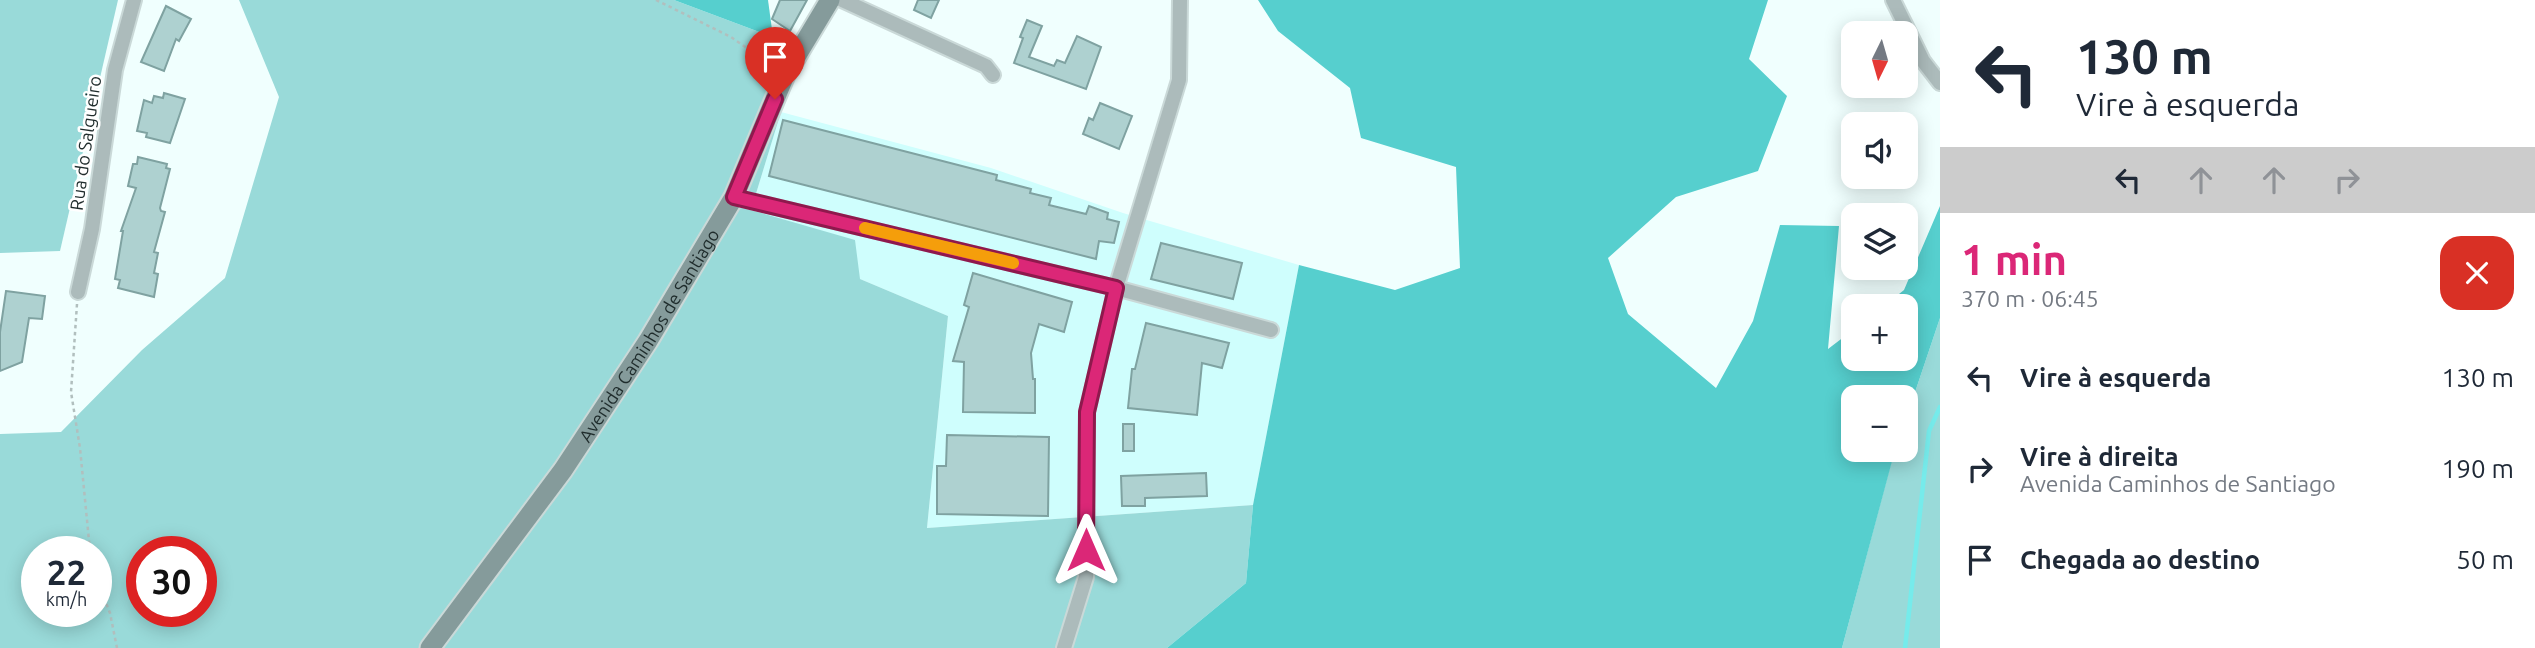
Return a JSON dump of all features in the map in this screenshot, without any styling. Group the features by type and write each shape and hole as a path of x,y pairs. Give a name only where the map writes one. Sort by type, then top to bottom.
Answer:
{"street":[{"name":"Rua do Salgueiro","path":"78,292 92,229 115,70 134,0"},
{"name":"Avenida Caminhos de Santiago","path":"430,648 563,470 648,341 734,197 785,75 830,0"},
{"path":"842,0 986,66 993,75"},
{"path":"1065,648 1086,577 1087,412 1116,288 1179,80 1180,0"},
{"path":"1893,0 1923,61 1940,83"},
{"path":"734,197 1116,288 1271,330"}],"path":[{"path":"656,0 731,37 785,75"},
{"path":"78,292 71,392 80,448 89,536"},
{"path":"112,623 117,648"}],"shaded area":[{"path":"0,0 118,0 60,251 0,253"},
{"path":"239,0 674,0 773,37 781,112 751,210 855,240 860,279 948,316 927,528 1253,505 1246,583 1167,648 0,648 0,434 61,432 142,350 225,278 279,97"},
{"path":"674,0 768,0 773,37"},
{"path":"1258,0 1768,0 1749,59 1787,96 1758,171 1676,197 1608,258 1628,314 1716,388 1753,321 1780,225 1839,226 1828,349 1841,339 1841,371 1918,371 1918,294 1899,294 1908,280 1918,280 1918,257 1940,206 1940,318 1917,385 1841,385 1841,462 1892,462 1842,648 1167,648 1246,583 1253,505 1299,265 1395,290 1460,268 1456,167 1361,138 1350,88 1278,31"},
{"path":"781,112 991,168 1123,213 1299,265 1253,505 927,528 948,316 860,279 751,210"},
{"path":"1940,318 1940,648 1842,648 1891,462 1918,462 1917,385"}],"building":[{"path":"780,0 807,0 790,31 772,19"},
{"path":"918,0 939,0 931,18 914,10"},
{"path":"166,6 191,19 179,41 176,39 164,71 141,62"},
{"path":"1027,20 1042,26 1029,57 1054,66 1057,60 1065,63 1077,36 1101,47 1086,89 1014,63"},
{"path":"164,93 185,99 170,143 146,137 147,133 137,131 144,100 152,103 154,96 163,98"},
{"path":"1100,103 1132,116 1119,149 1083,134 1089,118 1093,120"},
{"path":"783,120 997,175 996,180 1031,189 1030,193 1051,198 1049,205 1086,214 1089,206 1108,213 1107,219 1119,222 1114,243 1099,241 1096,259 769,176"},
{"path":"138,157 167,164 166,168 170,169 160,208 165,212 154,252 158,253 154,273 158,274 154,297 118,288 120,280 115,279 121,231 136,188 128,186 133,164 137,164"},
{"path":"1161,243 1242,263 1233,299 1151,279"},
{"path":"973,273 1072,302 1064,332 1039,324 1031,353 1035,379 1035,413 963,412 964,362 953,361 969,307 964,305"},
{"path":"6,291 45,296 42,319 29,318 22,362 0,371 0,332"},
{"path":"1146,323 1229,343 1222,368 1202,363 1197,415 1128,408 1132,369 1135,369"},
{"path":"1123,424 1134,424 1134,451 1123,451"},
{"path":"947,435 1049,437 1048,516 937,514 937,466 946,466"},
{"path":"1206,473 1207,496 1145,498 1145,506 1122,506 1121,476"}],"waterway":[{"path":"1905,648 1929,431 1940,407"}],"slow traffic":[{"path":"865,228 1013,263"}],"route":[{"path":"775,99 734,197 1116,288 1087,412 1086,550"}]}
